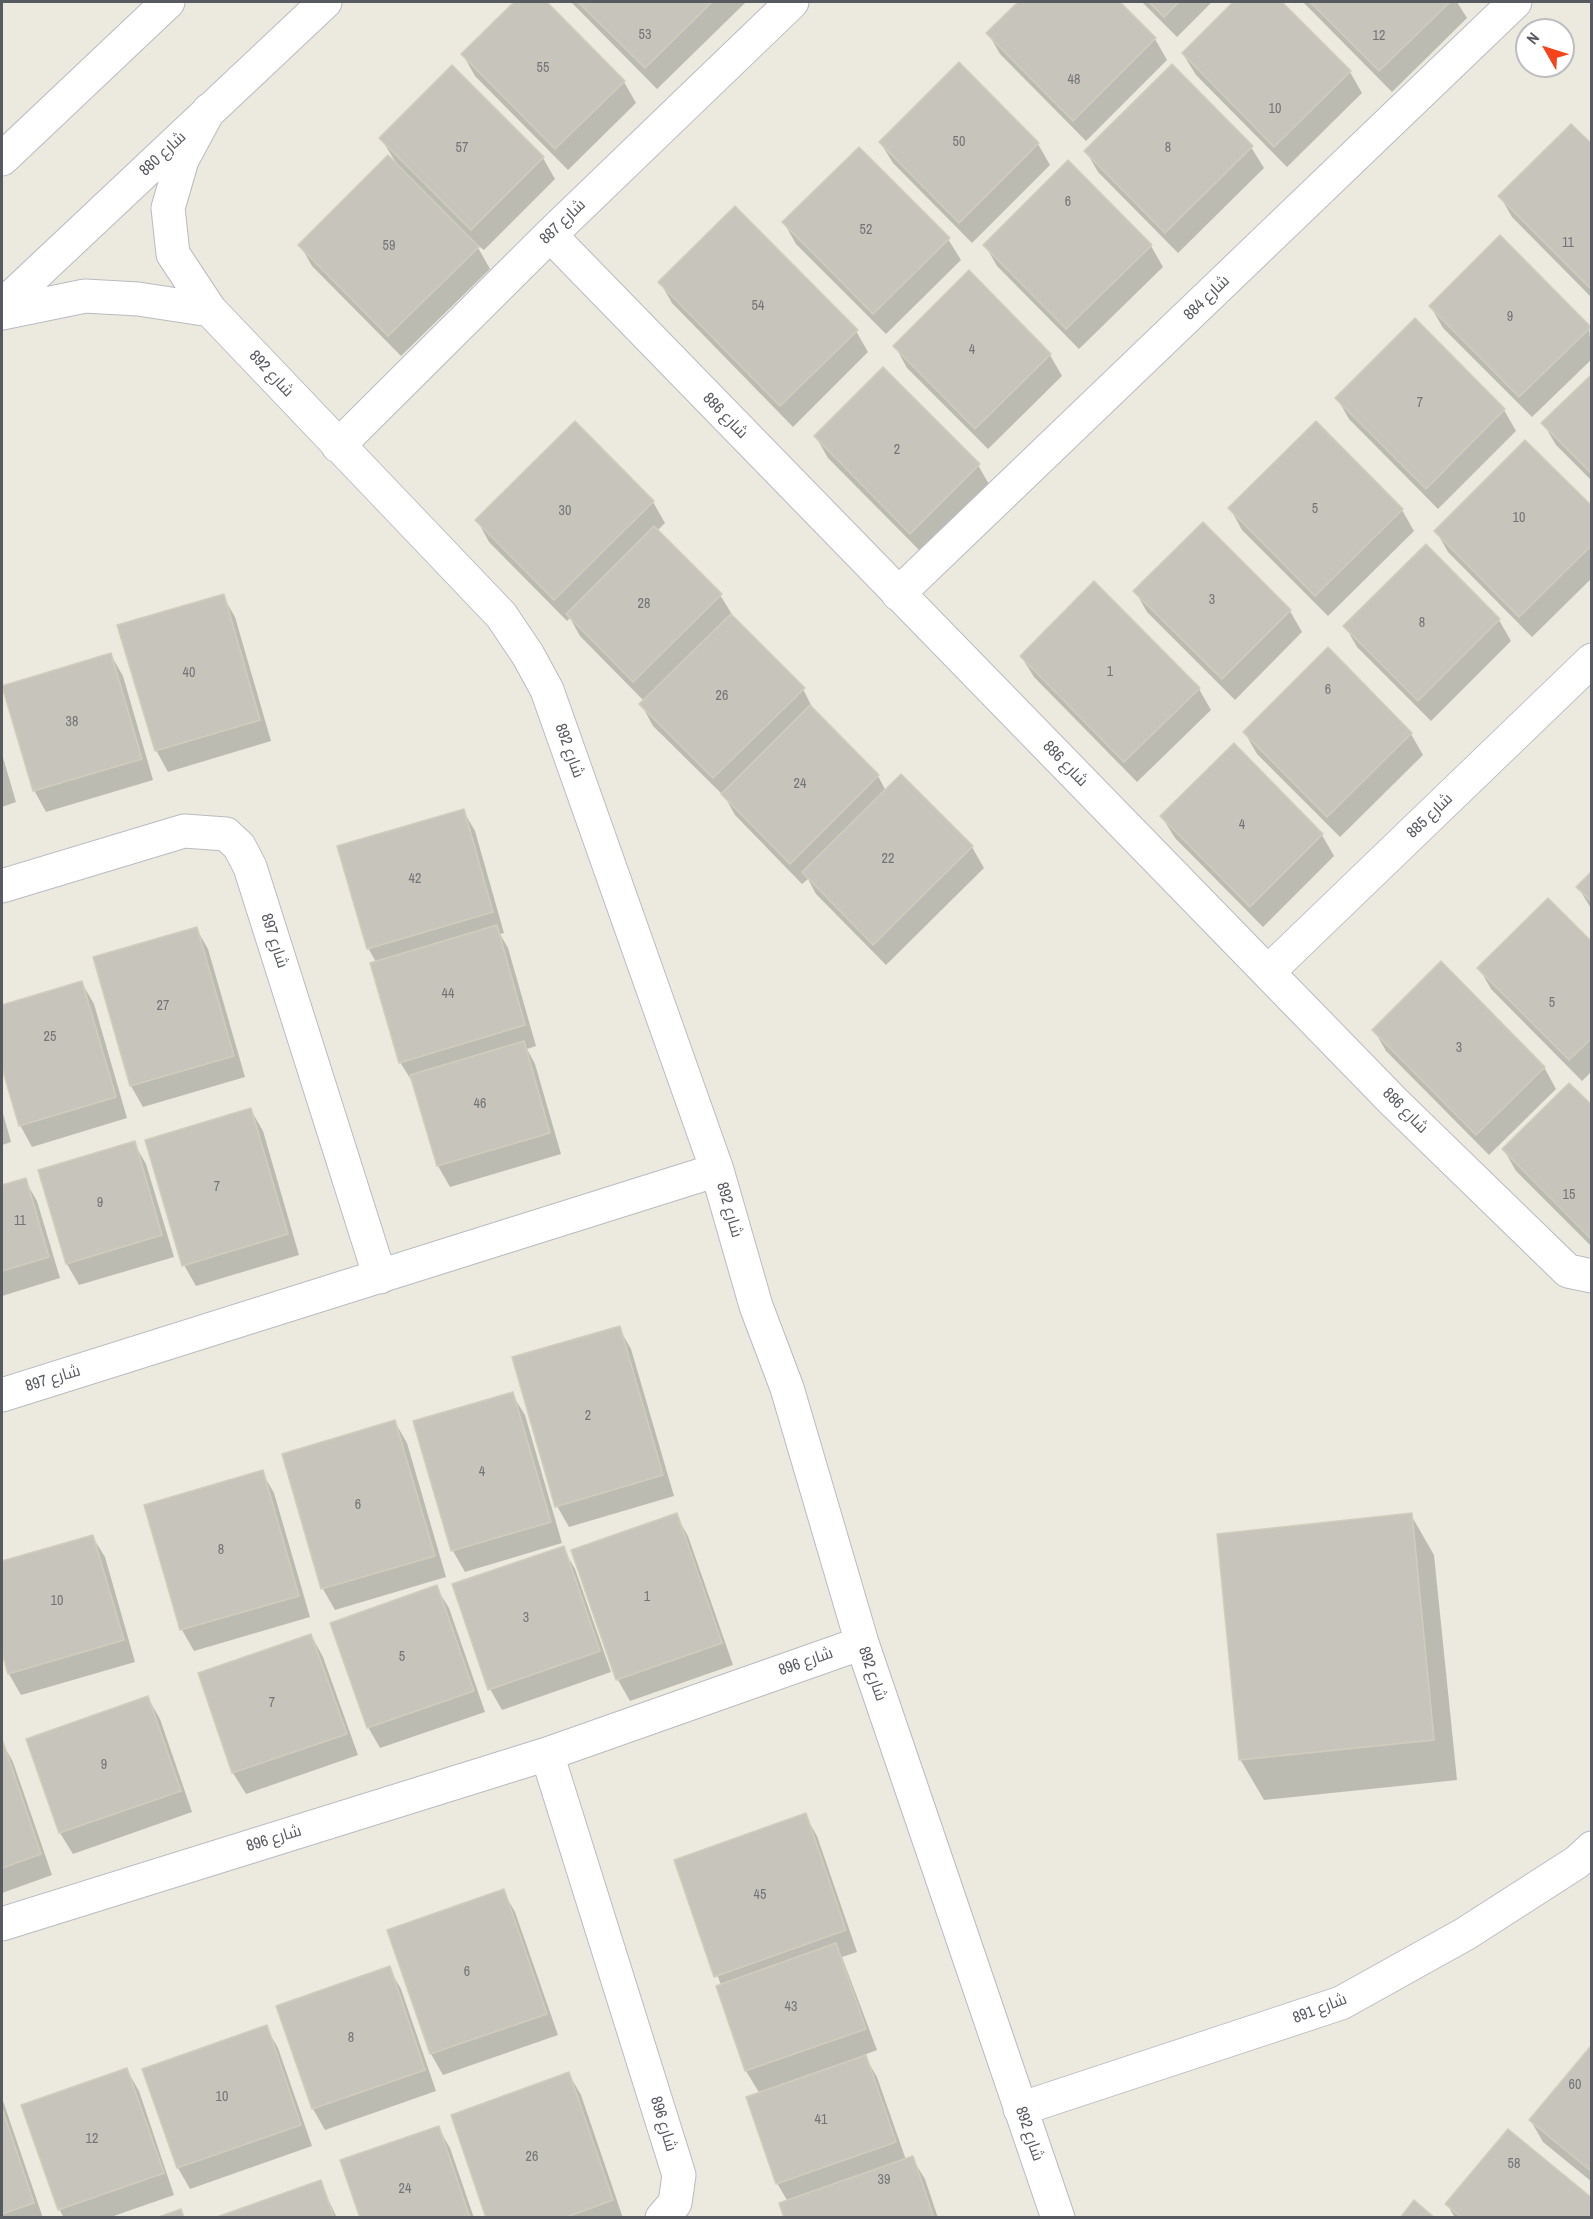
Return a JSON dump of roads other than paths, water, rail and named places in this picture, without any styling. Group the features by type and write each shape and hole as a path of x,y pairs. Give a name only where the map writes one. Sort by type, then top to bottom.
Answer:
{"street":[{"path":"2,159 168,2"},
{"name":"شارع 880","path":"2,306 325,2"},
{"name":"شارع 887","path":"338,446 550,235 792,2"},
{"name":"شارع 884","path":"898,594 1515,2"},
{"name":"شارع 892","path":"209,110 182,160 168,208 173,254 210,310 501,615 528,655 547,690 717,1170 756,1306 787,1388 862,1643 1058,2217"},
{"name":"شارع 886","path":"550,235 1394,1102 1568,1271 1592,1276"},
{"path":"2,313 85,296 138,299 210,310"},
{"name":"شارع 885","path":"1268,972 1592,660"},
{"name":"شارع 897","path":"2,886 184,831 226,834 239,846 250,867 380,1276"},
{"name":"شارع 897","path":"2,1395 717,1170"},
{"name":"شارع 896","path":"2,1924 548,1754 862,1643"},
{"name":"شارع 896","path":"548,1754 679,2175 675,2203 662,2217"},
{"name":"شارع 891","path":"1020,2109 1341,2003 1465,1934 1577,1862 1592,1848"}]}
